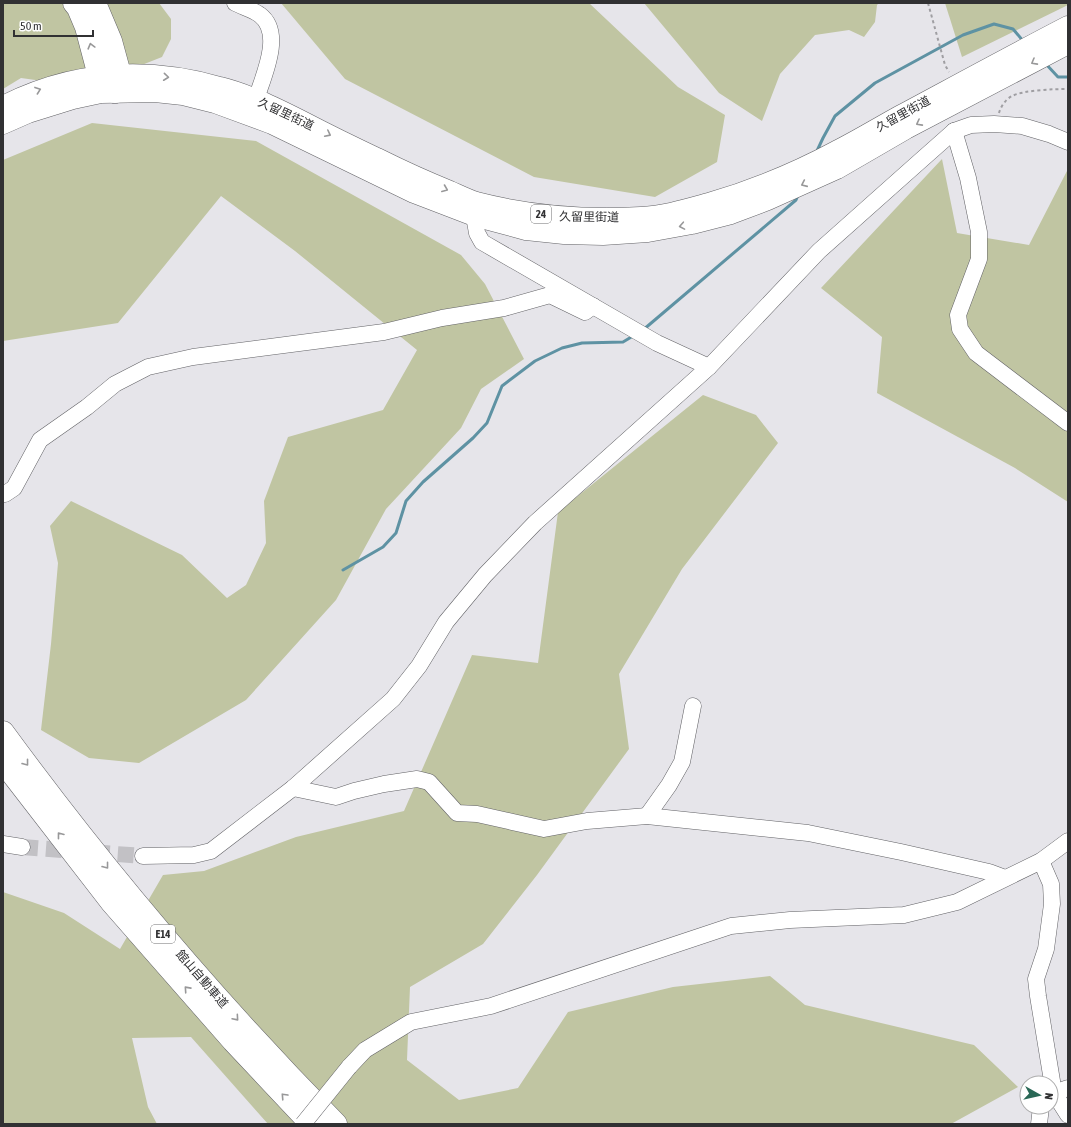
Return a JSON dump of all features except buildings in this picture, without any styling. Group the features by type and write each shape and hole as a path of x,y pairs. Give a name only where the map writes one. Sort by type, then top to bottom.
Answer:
{"highway":[{"path":"74,3 78,8 111,80"},
{"path":"95,3 111,41 111,80"},
{"name":"館山自動車道","path":"3,732 125,890 247,1029 336,1124"},
{"name":"館山自動車道","path":"3,762 112,903 233,1041 311,1124"}],"main road":[{"name":"久留里街道","path":"3,106 22,96 66,82 111,80 143,75 184,79 221,87 256,99 415,177 475,201 526,212 564,217 645,217 688,209 728,198 776,180 834,153 1068,26"},
{"name":"久留里街道","path":"3,124 28,113 72,99 111,80 155,92 183,95 215,103 272,124 407,190 474,216 526,230 564,234 603,235 648,232 692,224 731,214 768,200 837,169 906,129 1068,44"}],"street":[{"path":"235,3 260,15 268,24 271,32 271,47 256,99"},
{"path":"143,856 194,855 211,851 293,788 393,700 419,666 446,622 485,575 535,523 709,367 819,251 954,132 971,125 994,124 1022,126 1049,134 1068,142"},
{"path":"954,132 968,178 979,232 979,259 958,316 960,329 976,353 1068,424"},
{"path":"474,216 477,233 482,242 657,344 709,367"},
{"path":"3,494 14,488 40,440 87,407 115,384 148,367 194,357 384,332 442,318 504,308 550,295 586,312 593,306"},
{"path":"647,816 669,785 682,762 693,706"},
{"path":"293,788 336,797 384,784 417,779 429,782 457,813 477,814 544,829 587,821 647,816 808,833 989,872 1004,878"},
{"path":"303,1124 349,1067 365,1050 411,1022 491,1006 731,926 790,920 904,915 957,902 1041,861 1068,841"},
{"path":"3,844 22,847"},
{"path":"1041,861 1051,884 1052,904 1046,949 1036,979 1038,996 1055,1075"},
{"path":"1059,1093 1068,1115"}],"path":[{"path":"928,3 945,65 956,86"},
{"path":"994,124 1002,106 1011,96 1021,93 1068,89"}],"green space":[{"path":"3,3 159,3 171,19 171,39 162,57 86,87 21,78 3,89"},
{"path":"281,3 589,3 678,87 725,115 717,162 655,197 534,177 345,79"},
{"path":"644,3 879,3 877,5 875,22 864,37 849,30 815,35 780,74 762,121 719,93"},
{"path":"945,3 1068,3 1068,5 962,57"},
{"path":"92,123 256,141 461,255 485,284 524,359 481,389 461,428 386,509 336,600 246,700 139,763 89,758 41,730 51,644 58,563 50,526 71,501 182,555 227,598 246,585 266,543 264,501 288,437 383,410 417,350 295,251 221,196 118,323 3,341 3,160"},
{"path":"942,159 957,233 1029,245 1068,169 1068,502 1015,468 877,393 882,337 821,288"},
{"path":"703,395 756,415 778,443 682,569 619,674 629,749 537,875 483,944 410,987 407,1060 459,1100 518,1088 568,1012 673,987 770,976 805,1005 974,1045 1018,1087 951,1124 268,1124 191,1037 132,1038 148,1107 157,1124 3,1124 3,892 64,913 120,949 163,875 204,871 296,837 404,811 472,655 538,663 558,512"}],"waterway":[{"path":"816,153 835,116 875,83 963,35 994,24 1013,29 1024,42"},
{"path":"1045,63 1058,77 1068,77"},
{"path":"643,330 796,200 798,195"},
{"path":"343,570 383,547 396,533 406,501 423,482 473,438 487,423 502,386 535,361 562,348 582,343 623,342 633,336"}],"tunnel":[{"path":"22,847 143,856"}]}
